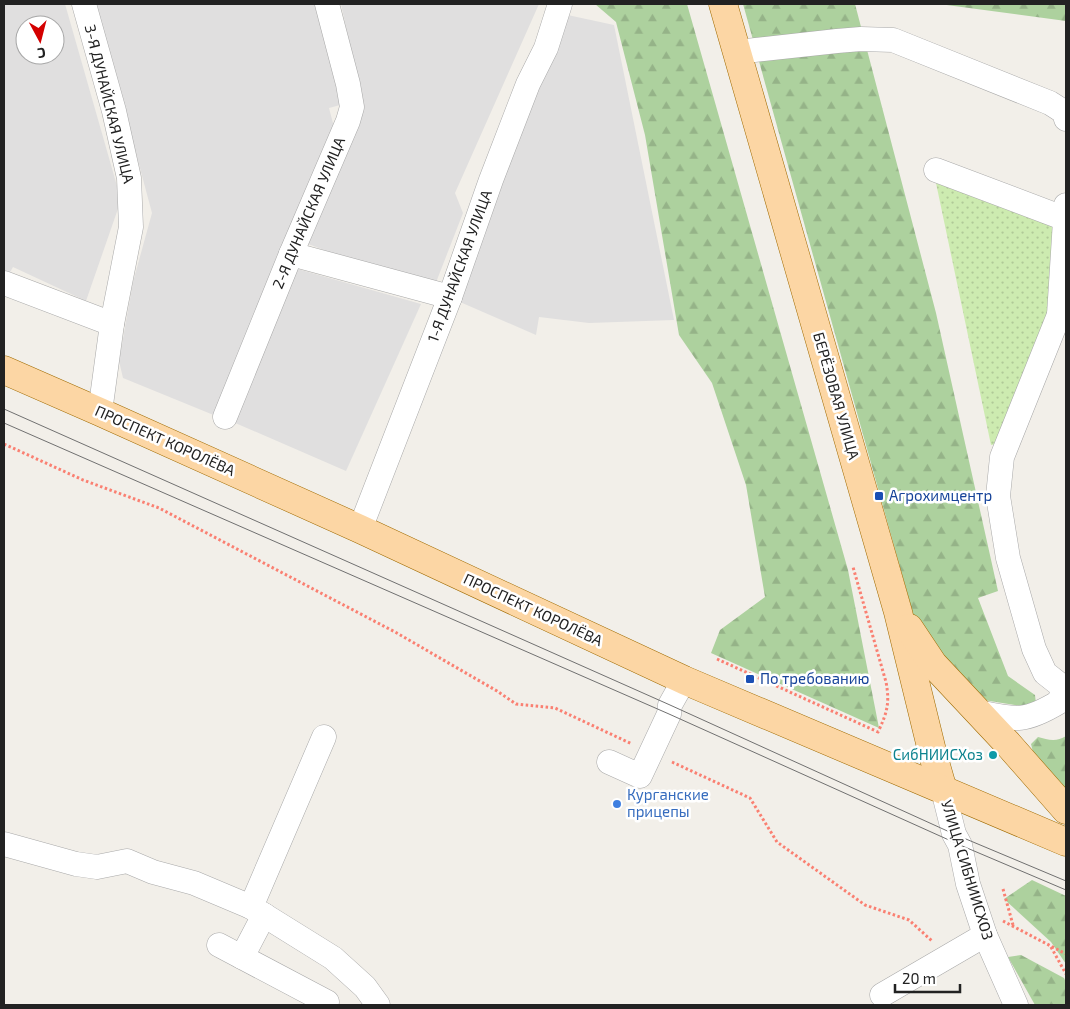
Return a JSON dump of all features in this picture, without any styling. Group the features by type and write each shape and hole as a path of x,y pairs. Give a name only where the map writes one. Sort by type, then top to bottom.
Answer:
{"main road":[{"name":"БЕРЁЗОВАЯ УЛИЦА","path":"723,4 898,612 933,755 944,790"},
{"name":"ПРОСПЕКТ КОРОЛЁВА","path":"4,370 360,529 684,680 1066,842"},
{"path":"898,612 933,664 1066,810"}],"street":[{"name":"3-Я ДУНАЙСКАЯ УЛИЦА","path":"84,4 114,111 129,178 131,227 112,324 100,412"},
{"name":"2-Я ДУНАЙСКАЯ УЛИЦА","path":"225,417 291,254 348,121 352,107 348,84 327,4"},
{"name":"1-Я ДУНАЙСКАЯ УЛИЦА","path":"360,529 450,297 491,180 528,84 546,48 560,4"},
{"path":"737,52 837,40 893,40 1050,103 1064,112 1066,119"},
{"path":"936,170 1066,219"},
{"path":"978,712 1012,719 1028,717 1059,702 1065,688 1044,673 1034,649 1008,558 998,496 1002,457 1063,317 1066,205"},
{"path":"291,254 450,297"},
{"path":"4,283 112,324"},
{"path":"609,762 640,776 669,714 670,705 684,680"},
{"path":"242,957 324,738"},
{"name":"УЛИЦА СИБНИИСХОЗ","path":"944,790 954,834 960,845 968,884 985,935 1016,1005"},
{"path":"4,844 76,864 97,867 127,862 153,872 194,883 258,911 334,958 365,987 378,1005"},
{"path":"882,995 985,935"},
{"path":"219,945 326,1002"}],"path":[{"path":"4,444 83,480 159,508 396,632 516,704 555,708 750,798 777,842 865,905 909,920 949,956"},
{"path":"717,659 878,732 886,715 889,698 888,690 853,567"},
{"path":"1003,889 1013,925"},
{"path":"977,911 1013,925 1066,954"},
{"path":"1051,946 1066,974"}],"shaded area":[{"path":"4,4 65,4 121,200 86,301 13,267 9,274 4,272"},
{"path":"96,4 318,4 344,104 329,108 334,127 216,416 123,378 119,361 133,282 152,213"},
{"path":"341,4 539,4 455,193 463,213 435,285 394,277 303,242 363,108"},
{"path":"563,14 614,25 674,320 589,323 539,317 536,335 460,302"},
{"path":"294,268 421,304 346,471 233,422"}],"green space":[{"path":"595,4 687,4 848,570 879,728 711,653 720,630 765,597 746,485 712,383 679,335 645,135 616,22"},
{"path":"743,4 855,4 936,313 998,591 978,598 1008,676 1035,695 1036,704 1028,707 977,699 915,621"},
{"path":"939,4 1066,4 1066,21"},
{"path":"936,183 1057,223 1052,318 1001,443 991,445"},
{"path":"1066,736 1066,795 1033,752 1031,744 1038,737 1052,740"},
{"path":"1032,880 1066,896 1066,964 1051,942 1004,899"},
{"path":"1021,955 1064,978 1066,982 1066,1005 1035,1005 1008,957"}],"tram line":[{"path":"4,409 670,705 954,834 1066,881"},
{"path":"4,423 1066,890"}],"place":[{"name":"Агрохимцентр","path":"879,496"},
{"name":"По требованию","path":"750,679"},
{"name":"СибНИИСХоз","path":"993,755"},
{"name":"Курганские прицепы","path":"617,804"}]}
